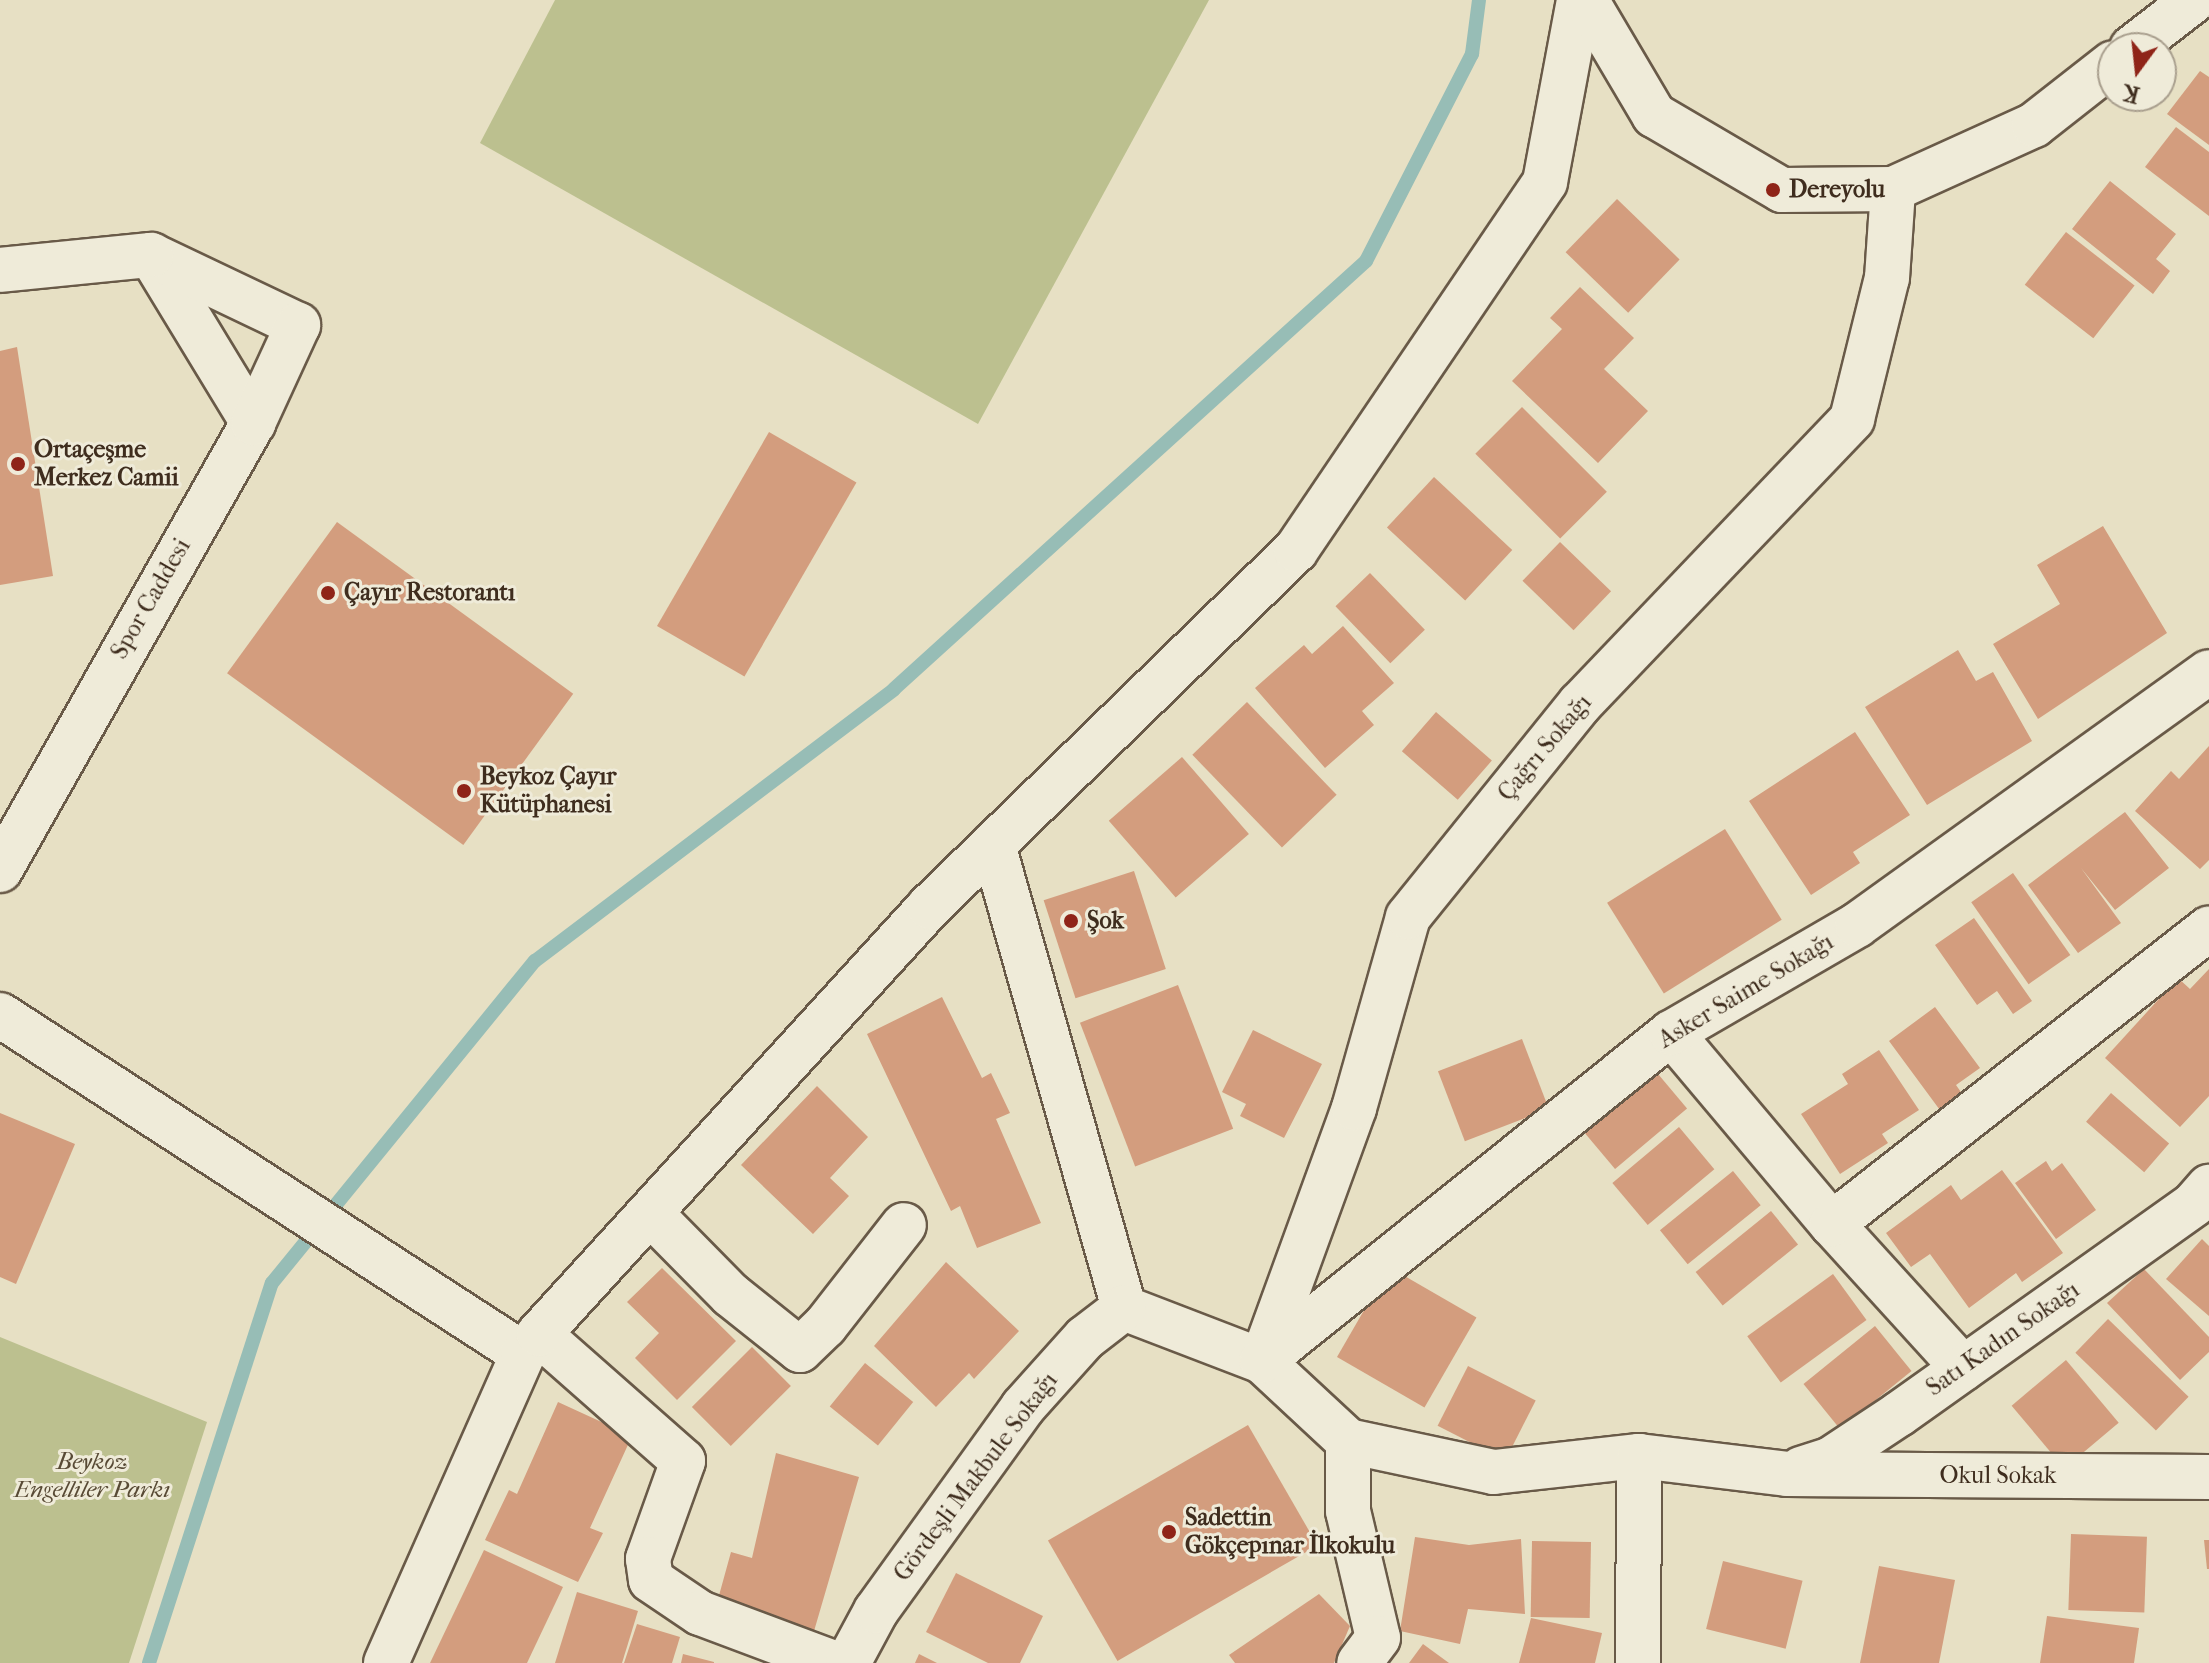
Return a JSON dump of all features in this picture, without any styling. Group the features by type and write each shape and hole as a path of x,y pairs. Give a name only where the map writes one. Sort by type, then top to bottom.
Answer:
{"street":[{"path":"386,1663 531,1344 929,907 1296,550 1545,182 1579,0"},
{"path":"1586,0 1654,115 1782,190 1893,189 2034,125 2097,76"},
{"path":"2153,32 2194,0"},
{"name":"Çağrı Sokağı","path":"1262,1361 1354,1108 1408,917 1580,704 1852,419 1887,278 1893,189"},
{"path":"0,270 151,255 253,423"},
{"name":"Spor Caddesi","path":"0,870 253,423 298,325 151,255"},
{"name":"Asker Saime Sokağı","path":"1262,1361 1671,1033 1857,925 2209,672"},
{"path":"993,845 1124,1308 1262,1361 1348,1441 1348,1511 1378,1638 1359,1663"},
{"path":"1832,1224 2209,928"},
{"path":"0,1015 378,1260 531,1344 683,1461 648,1559 651,1580 700,1613 834,1663"},
{"path":"1671,1033 1832,1224 1963,1368"},
{"name":"Satı Kadın Sokağı","path":"1787,1474 1831,1459 2204,1202"},
{"path":"650,1213 731,1295 800,1350 904,1225"},
{"name":"Gördeşli Makbule Sokağı","path":"848,1663 876,1611 1023,1407 1085,1338 1124,1308"},
{"name":"Okul Sokak","path":"1348,1441 1494,1472 1639,1456 1787,1474 2209,1477"},
{"path":"1638,1663 1639,1456"}],"green space":[{"path":"555,0 1209,0 978,424 480,143"},
{"name":"Beykoz Engelliler Parkı","path":"0,1337 207,1422 129,1663 0,1663"}],"building":[{"path":"2200,71 2209,77 2209,145 2167,114 2177,112 2177,101"},
{"path":"2176,127 2209,152 2209,216 2145,167"},
{"path":"2110,181 2176,234 2156,259 2170,271 2153,294 2072,229"},
{"path":"1617,199 1680,259 1628,313 1566,252"},
{"path":"2066,232 2135,286 2093,338 2025,285"},
{"path":"1580,287 1634,338 1604,369 1648,411 1598,463 1512,381 1562,329 1550,318"},
{"name":"Ortaçeşme Merkez Camii","path":"17,347 53,576 0,585 0,351"},
{"path":"1522,407 1607,492 1560,539 1475,454"},
{"path":"769,432 856,483 744,676 657,626"},
{"path":"1434,477 1512,550 1465,600 1387,527"},
{"path":"337,522 573,694 463,845 227,673"},
{"path":"2103,526 2167,633 2038,719 1993,644 2060,604 2037,565"},
{"path":"1560,542 1611,591 1574,630 1522,581"},
{"path":"1370,573 1425,630 1390,663 1335,606"},
{"path":"1343,626 1394,683 1362,711 1374,725 1325,768 1255,688 1304,645 1312,654"},
{"path":"1958,650 1976,681 1993,672 2032,741 1927,805 1865,707"},
{"path":"1247,702 1337,795 1282,848 1192,755"},
{"path":"1436,712 1492,761 1458,800 1402,751"},
{"path":"1855,732 1910,815 1853,852 1860,863 1811,895 1749,801"},
{"path":"2209,746 2209,860 2200,869 2135,811 2171,771 2179,779"},
{"path":"1182,757 1249,834 1176,898 1109,821"},
{"path":"2125,812 2169,868 2115,910 2081,868 2121,923 2078,953 2028,885"},
{"path":"1725,829 1782,920 1664,993 1607,903"},
{"path":"1134,871 1166,969 1075,998 1044,900"},
{"path":"2013,873 2070,955 2029,984 1971,902"},
{"path":"1974,918 2032,1001 2013,1014 1997,991 1977,1005 1935,945"},
{"path":"2209,969 2209,1096 2180,1127 2105,1058 2178,978 2190,989"},
{"path":"1178,985 1233,1129 1135,1166 1080,1023"},
{"path":"942,997 982,1078 991,1073 1010,1113 996,1119 1041,1223 977,1248 960,1206 951,1211 867,1034"},
{"path":"1935,1007 1980,1068 1956,1085 1970,1105 1948,1121 1889,1041"},
{"path":"1253,1030 1322,1064 1284,1138 1240,1116 1246,1104 1222,1092"},
{"path":"1522,1039 1549,1109 1465,1141 1438,1071"},
{"path":"1879,1050 1919,1110 1882,1134 1888,1143 1840,1174 1801,1114 1848,1084 1842,1074"},
{"path":"1653,1068 1687,1109 1615,1169 1581,1128"},
{"path":"817,1086 868,1137 830,1178 849,1196 813,1234 741,1165"},
{"path":"2111,1093 2169,1144 2144,1172 2086,1122"},
{"path":"0,1113 75,1144 16,1284 0,1277"},
{"path":"1679,1127 1714,1169 1648,1225 1612,1183"},
{"path":"2046,1161 2052,1171 2062,1163 2096,1210 2056,1239 2015,1183"},
{"path":"2002,1170 2063,1253 2022,1282 2016,1273 1969,1308 1930,1254 1911,1267 1886,1233 1951,1185 1961,1200"},
{"path":"1733,1171 1761,1205 1688,1264 1660,1230"},
{"path":"1771,1211 1798,1244 1723,1305 1696,1272"},
{"path":"2202,1239 2209,1246 2209,1316 2166,1279"},
{"path":"946,1262 1019,1331 974,1379 969,1373 936,1407 874,1346"},
{"path":"1389,1267 1476,1318 1424,1408 1337,1357"},
{"path":"662,1268 736,1341 677,1400 635,1358 659,1333 627,1302"},
{"path":"2144,1269 2209,1337 2209,1352 2180,1380 2107,1303"},
{"path":"1833,1274 1867,1320 1781,1382 1747,1336"},
{"path":"2108,1319 2189,1397 2156,1431 2075,1353"},
{"path":"1875,1326 1912,1371 1840,1429 1804,1384"},
{"path":"752,1347 791,1386 731,1446 692,1407"},
{"path":"2066,1360 2119,1423 2064,1468 2012,1406"},
{"path":"865,1363 913,1402 878,1446 830,1407"},
{"path":"1468,1366 1536,1401 1505,1460 1438,1426"},
{"path":"558,1402 632,1436 590,1528 603,1533 578,1582 485,1540 509,1490 517,1494"},
{"path":"1248,1425 1318,1545 1117,1661 1048,1540"},
{"path":"776,1453 859,1477 812,1638 715,1610 731,1552 752,1558"},
{"path":"2071,1534 2147,1537 2144,1613 2068,1610"},
{"path":"1415,1537 1469,1545 1521,1539 1525,1614 1468,1609 1460,1644 1400,1631"},
{"path":"2204,1540 2209,1540 2209,1569 2207,1569"},
{"path":"1532,1541 1591,1542 1590,1618 1531,1617"},
{"path":"484,1550 563,1587 527,1663 430,1663"},
{"path":"1723,1561 1803,1581 1786,1649 1706,1629"},
{"path":"1879,1566 1955,1580 1939,1663 1860,1663"},
{"path":"956,1573 1043,1616 1020,1663 988,1663 926,1632"},
{"path":"577,1592 638,1611 622,1663 555,1663"},
{"path":"1319,1594 1350,1626 1334,1663 1235,1663 1229,1655"},
{"path":"2047,1616 2139,1628 2134,1663 2040,1663"},
{"path":"1531,1618 1602,1633 1595,1663 1519,1663"},
{"path":"637,1624 680,1637 672,1663 624,1663"},
{"path":"1423,1644 1449,1663 1409,1663"},
{"path":"683,1654 714,1662 714,1663 681,1663"},
{"path":"919,1654 937,1663 915,1663"}],"waterway":[{"path":"149,1663 272,1283 535,961 894,689 1366,261 1472,54 1479,0"}],"place":[{"name":"Dereyolu","path":"1773,190"},
{"name":"Ortaçeşme Merkez Camii","path":"18,464"},
{"name":"Çayır Restorantı","path":"328,593"},
{"name":"Beykoz Çayır Kütüphanesi","path":"464,791"},
{"name":"Şok","path":"1071,921"},
{"name":"Sadettin Gökçepınar İlkokulu","path":"1169,1532"}]}
